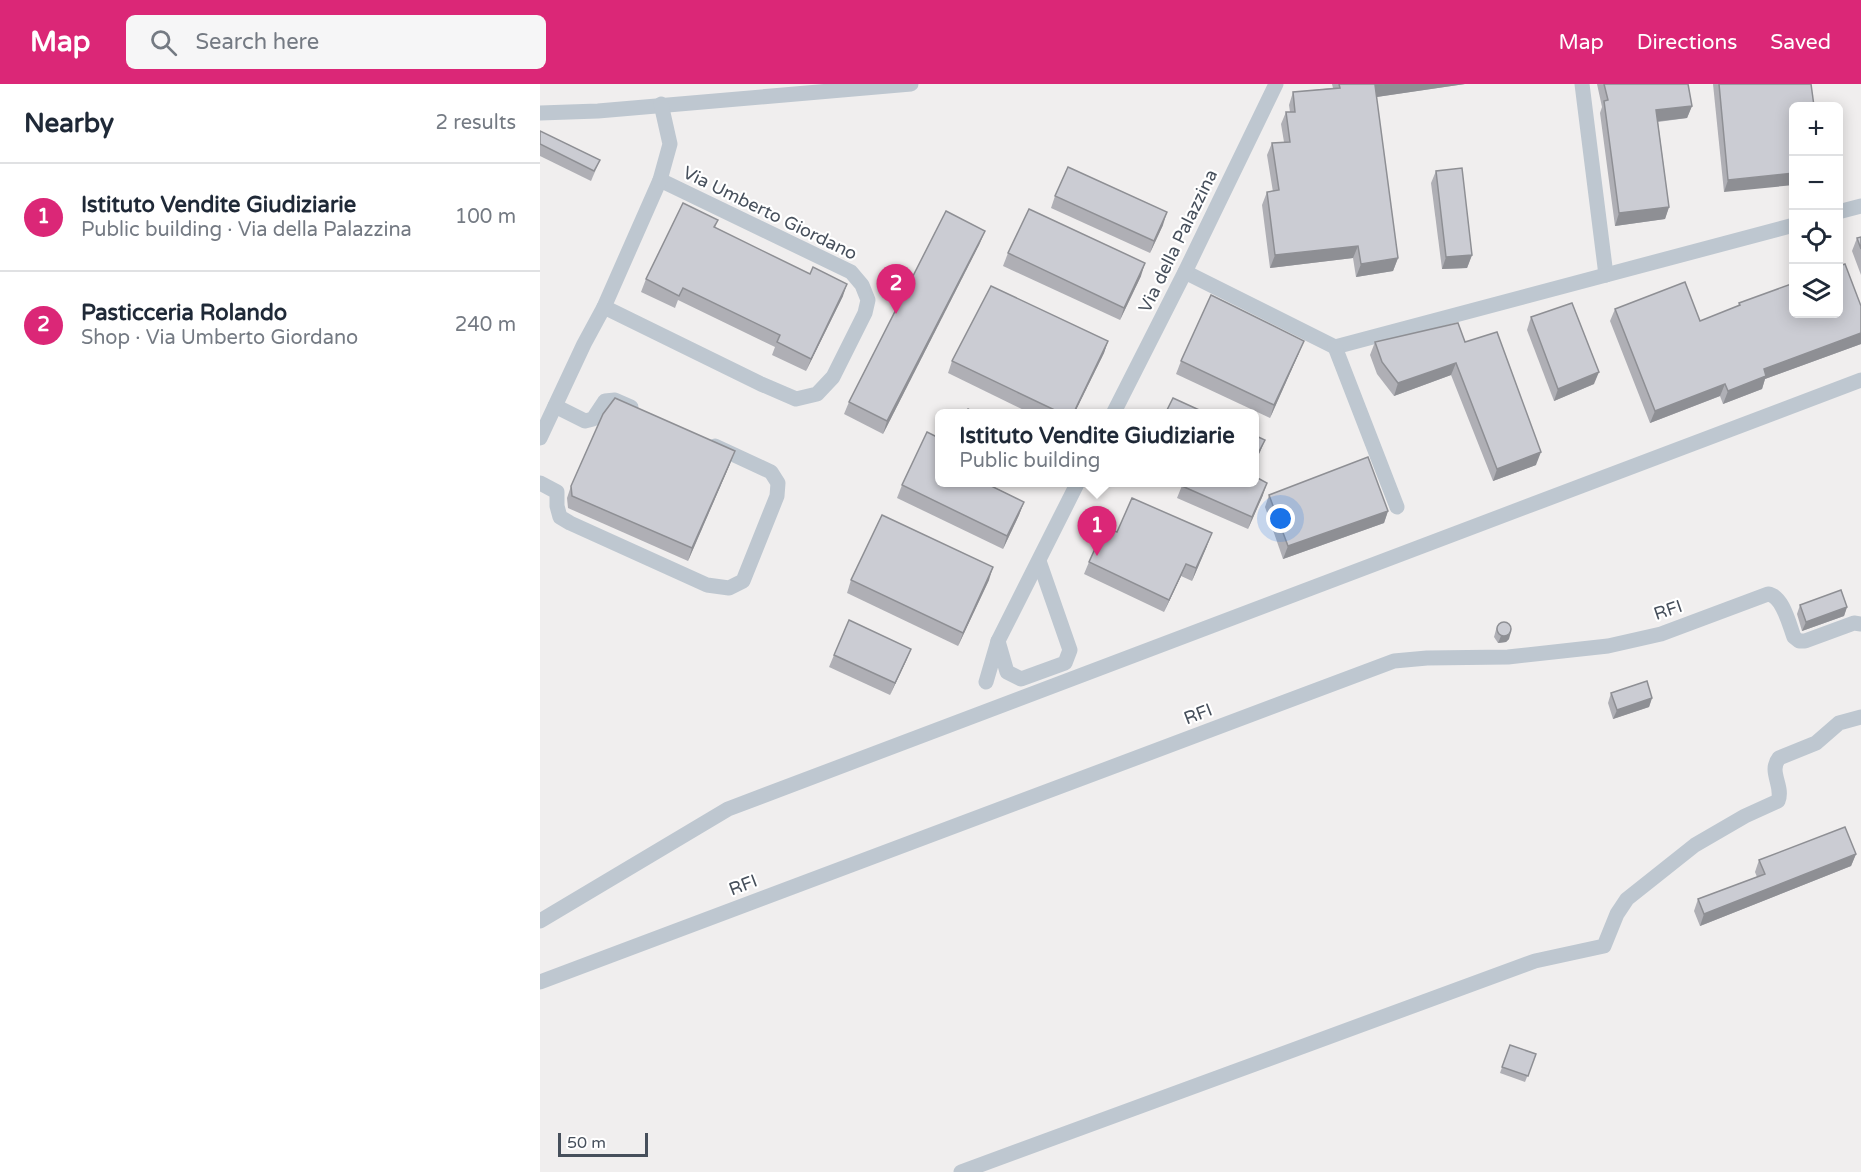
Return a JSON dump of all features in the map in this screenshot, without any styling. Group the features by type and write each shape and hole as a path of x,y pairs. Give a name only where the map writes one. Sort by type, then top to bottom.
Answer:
{"street":[{"path":"540,113 598,111 911,84"},
{"name":"Via della Palazzina","path":"1116,409 1276,84"},
{"path":"1581,84 1606,275"},
{"path":"540,438 604,307 660,180 670,144 661,104"},
{"name":"Via Umberto Giordano","path":"604,307 796,399 817,394 833,377 865,313 868,300 862,285 851,272 660,180"},
{"path":"1843,211 1861,206"},
{"path":"1185,272 1335,347 1789,226"},
{"path":"1335,347 1397,507"},
{"path":"540,921 728,808 1861,380"},
{"path":"555,406 585,421 593,419 605,401 615,400 646,414"},
{"path":"540,483 557,492 557,506 561,517 570,523 707,585 729,588 743,580 777,496 778,483 771,472 699,438"},
{"path":"986,682 998,641 1076,487"},
{"path":"998,641 1007,672 1021,679 1065,663 1070,650 1039,561"},
{"name":"RFI","path":"540,982 1394,661 1418,658 1501,657 1608,646 1661,634 1768,594 1778,599 1794,637 1799,641 1805,641 1854,623 1861,624"},
{"path":"961,1172 1535,961 1604,946 1617,914 1627,899 1695,845 1745,816 1778,801 1780,794 1774,769 1779,758 1816,743 1839,723 1861,717"}],"building":[{"path":"1339,84 1385,84 1375,85 1398,258 1361,264 1358,246 1275,255 1267,192 1279,190 1272,143 1290,142 1286,112 1295,112 1293,92 1340,88"},
{"path":"1604,84 1688,84 1692,106 1656,110 1669,207 1619,213 1604,101 1608,100"},
{"path":"1719,84 1811,84 1813,102 1789,102 1789,174 1728,180"},
{"path":"540,131 600,160 594,171 540,144"},
{"path":"1068,167 1167,212 1154,241 1055,196"},
{"path":"1462,168 1472,255 1446,257 1436,171"},
{"path":"683,203 718,220 714,227 810,274 813,267 847,284 811,359 777,342 780,335 683,288 679,296 646,279"},
{"path":"1029,209 1145,263 1124,308 1008,253"},
{"path":"946,211 985,231 887,421 849,402"},
{"path":"1861,237 1861,249 1857,238"},
{"path":"1845,264 1861,306 1861,333 1764,369 1766,376 1728,391 1725,384 1655,411 1615,309 1685,282 1700,321 1740,305 1739,303 1789,285 1789,318 1843,318 1843,265"},
{"path":"991,286 1108,341 1075,409 1053,409 952,361"},
{"path":"1211,295 1304,341 1274,405 1181,361"},
{"path":"1572,303 1599,372 1558,389 1531,317"},
{"path":"1458,323 1465,342 1497,332 1541,452 1497,469 1456,363 1398,383 1382,362 1375,342"},
{"path":"615,398 735,451 692,548 572,496 571,486 603,414"},
{"path":"1173,398 1197,409 1168,409"},
{"path":"927,432 935,436 935,487 993,487 1024,502 1007,536 902,485"},
{"path":"1259,437 1265,440 1259,451"},
{"path":"1368,457 1388,511 1288,546 1269,495"},
{"path":"1259,479 1267,483 1252,517 1184,487 1259,487"},
{"path":"1132,498 1212,533 1196,568 1186,564 1169,600 1089,562 1105,527 1117,532"},
{"path":"882,515 993,567 963,633 851,580"},
{"path":"1841,590 1847,607 1806,622 1800,605"},
{"path":"849,620 911,649 895,683 834,655"},
{"path":"1501,622 1507,622 1511,629 1507,636 1501,636 1497,632 1497,626"},
{"path":"1647,681 1652,698 1617,710 1611,693"},
{"path":"1845,827 1856,854 1704,914 1698,899 1765,874 1759,860"},
{"path":"1510,1045 1536,1054 1528,1076 1502,1067"}],"place":[{"name":"Pasticceria Rolando","path":"896,314"},
{"name":"Istituto Vendite Giudiziarie","path":"1097,556"}]}
